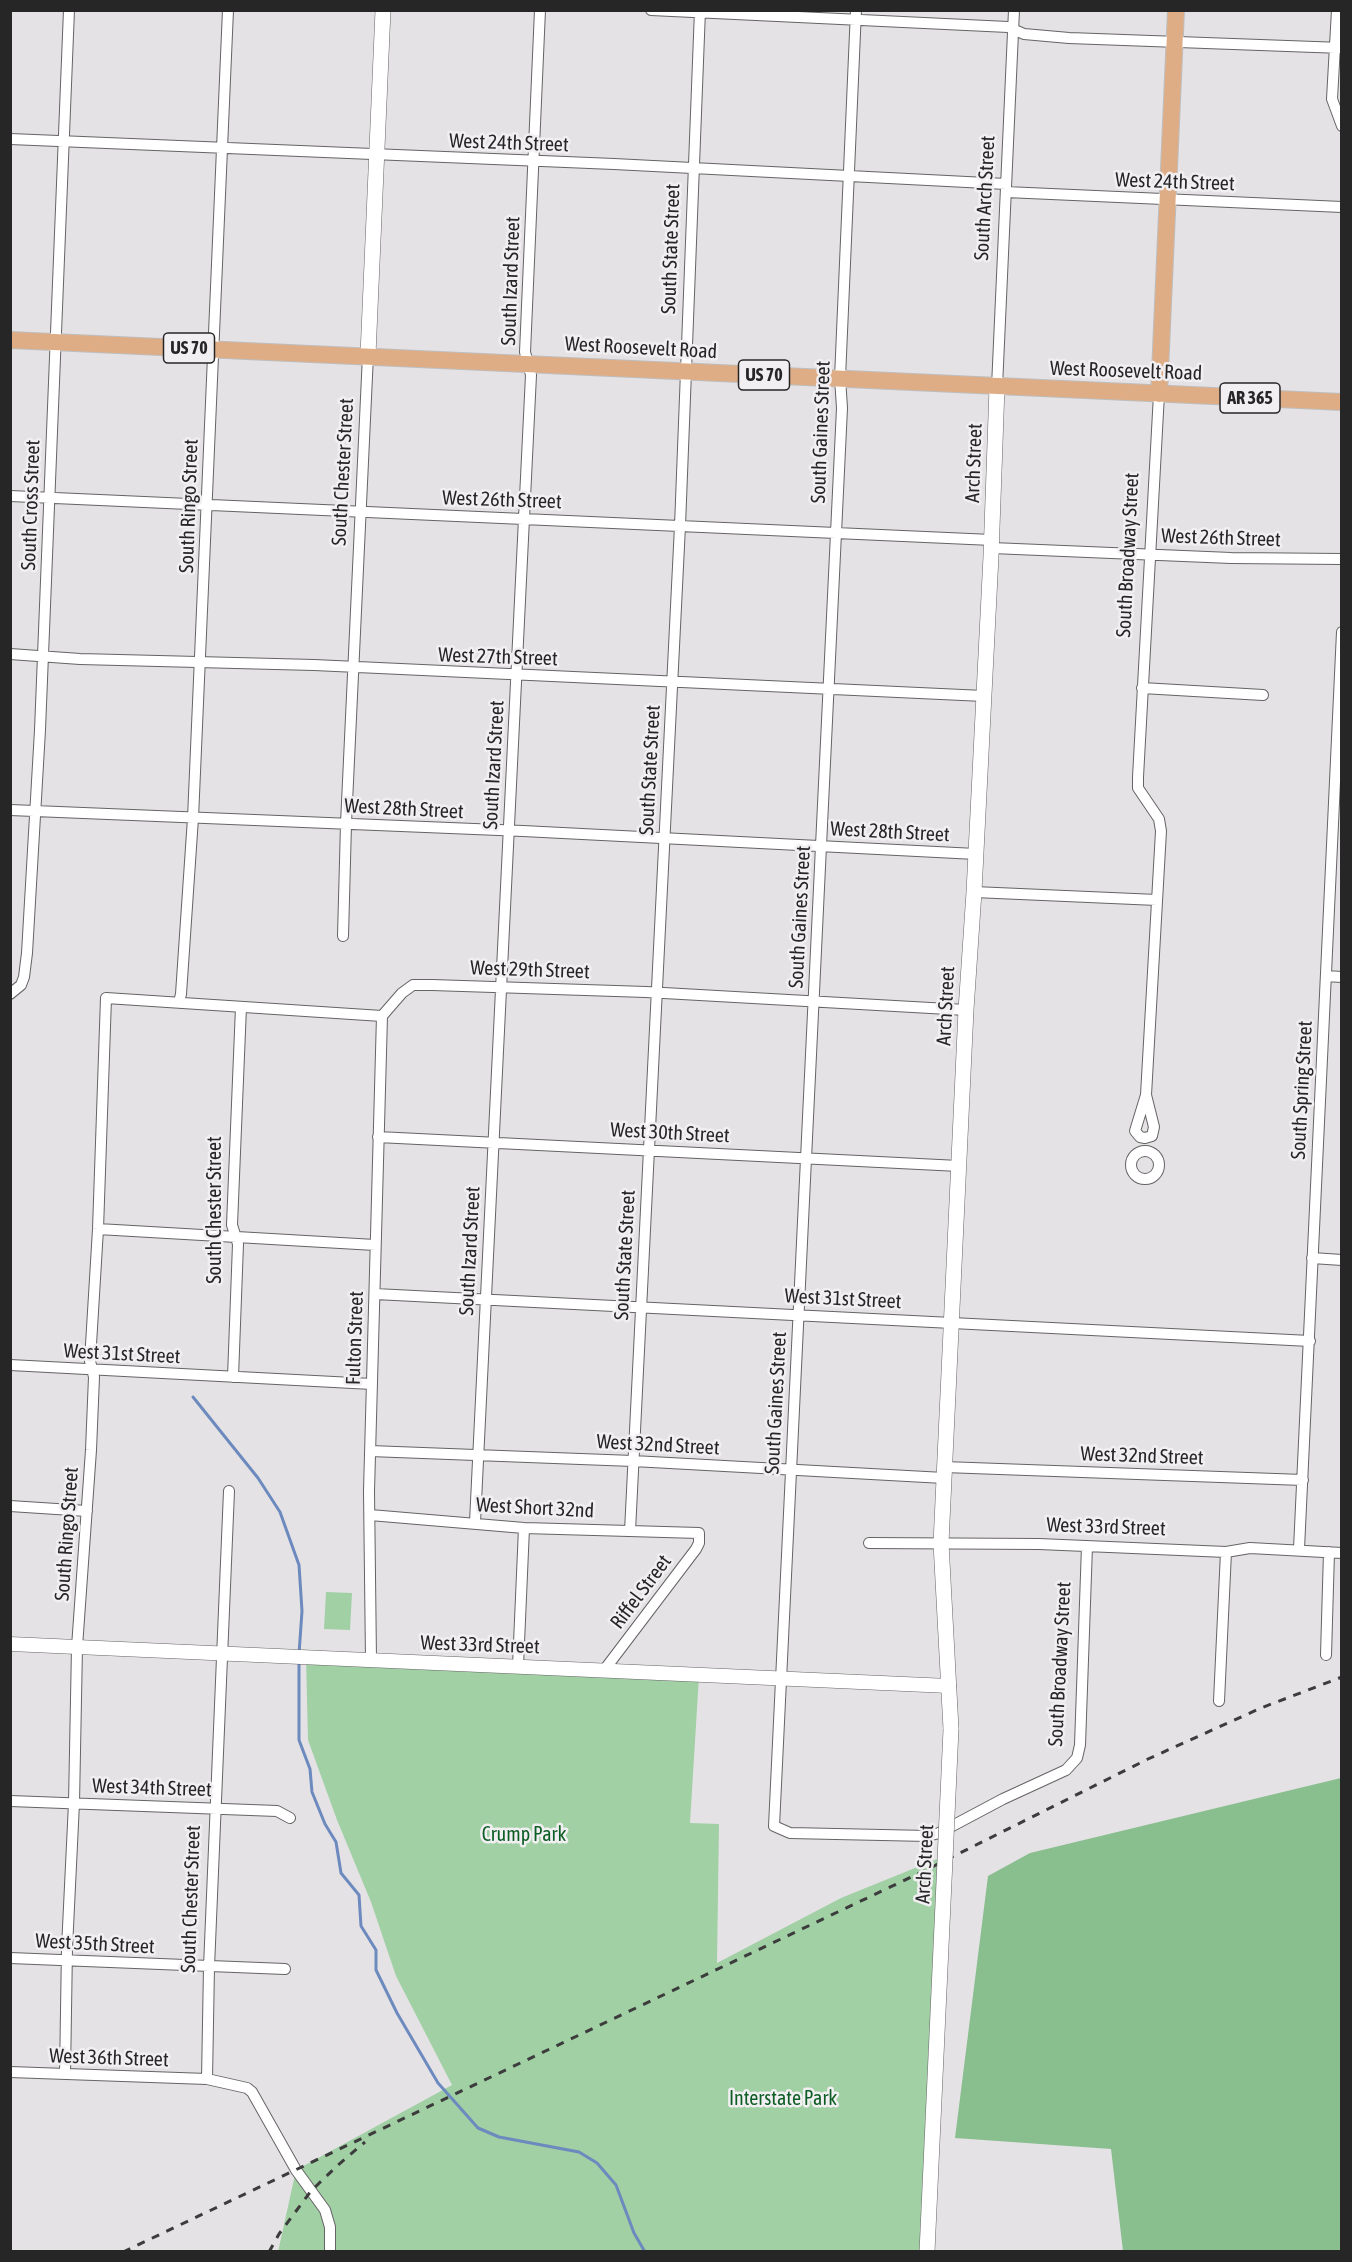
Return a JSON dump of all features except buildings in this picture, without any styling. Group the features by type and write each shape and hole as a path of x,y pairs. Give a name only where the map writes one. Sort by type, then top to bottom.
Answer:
{"main road":[{"name":"South Chester Street","path":"368,355 383,10"},
{"name":"South Broadway Street","path":"1159,394 1176,10"},
{"name":"West Roosevelt Road","path":"10,340 1341,402"},
{"name":"Arch Street","path":"927,2252 951,1729 941,1542 966,1011 992,544 997,387"}],"street":[{"name":"South Cross Street","path":"10,994 21,985 26,972 43,655 69,10"},
{"name":"South Ringo Street","path":"65,2074 66,1962 74,1803 77,1647 92,1440 93,1371 90,1361 98,1229 106,998 179,1002 182,994 208,505 212,349 228,10"},
{"name":"South Izard Street","path":"475,1522 531,375 525,352 540,10"},
{"path":"651,10 856,15 1008,27 1020,34 1047,36 1338,48"},
{"name":"South Arch Street","path":"997,387 1014,10"},
{"path":"1337,10 1338,48 1332,99 1341,126"},
{"name":"South State Street","path":"630,1531 680,526 700,11"},
{"name":"South Gaines Street","path":"774,1826 836,533 842,389 840,378 856,15"},
{"name":"West 24th Street","path":"10,139 848,176 1168,199 1341,207"},
{"name":"South Chester Street","path":"343,936 346,824 368,355"},
{"name":"South Broadway Street","path":"1146,1095 1154,1127 1152,1136 1145,1144 1136,1131 1146,1095 1161,825 1138,788 1159,394"},
{"name":"West 26th Street","path":"10,496 836,533 1232,558 1341,559"},
{"name":"South Spring Street","path":"1299,1550 1326,976 1337,830 1341,632"},
{"name":"West 27th Street","path":"10,654 80,659 200,661 221,664 984,696"},
{"path":"1142,688 1263,694"},
{"name":"West 28th Street","path":"10,810 976,854"},
{"path":"974,892 1157,900"},
{"path":"1326,976 1341,977"},
{"name":"West 29th Street","path":"382,1016 402,993 413,986 657,993 966,1011"},
{"path":"179,1002 382,1016"},
{"name":"South Chester Street","path":"232,1377 237,1237 232,1225 241,1007"},
{"name":"Fulton Street","path":"371,1660 370,1451 382,1016"},
{"name":"West 30th Street","path":"378,1137 960,1166"},
{"path":"98,1229 375,1245"},
{"path":"1312,1258 1341,1260"},
{"name":"West 31st Street","path":"375,1294 1310,1341"},
{"name":"West 31st Street","path":"10,1365 372,1384"},
{"name":"West 32nd Street","path":"370,1451 633,1461 791,1470 1303,1480"},
{"name":"South Chester Street","path":"207,2079 209,1967 229,1491"},
{"path":"10,1506 87,1511"},
{"name":"West Short 32nd","path":"370,1515 475,1522 524,1528 699,1533"},
{"path":"518,1666 524,1528"},
{"name":"Riffel Street","path":"605,1669 696,1549 699,1543 699,1533"},
{"name":"West 33rd Street","path":"869,1543 941,1542 968,1545 1087,1546 1226,1552 1250,1548 1341,1553"},
{"name":"South Broadway Street","path":"774,1826 790,1833 928,1836 939,1833 1003,1799 1066,1770 1077,1758 1080,1745 1087,1546"},
{"path":"1220,1701 1226,1552"},
{"path":"1326,1655 1329,1552"},
{"name":"West 33rd Street","path":"10,1644 948,1686"},
{"name":"West 34th Street","path":"10,1801 277,1811 290,1818"},
{"name":"West 35th Street","path":"10,1958 285,1969"},
{"name":"West 36th Street","path":"10,2072 207,2079"},
{"path":"207,2079 241,2085 252,2092 296,2170 325,2210 330,2227 330,2252"}],"green space":[{"path":"326,1592 352,1593 350,1630 324,1629"},
{"path":"306,1657 699,1676 690,1823 719,1824 717,1963 841,1898 947,1855 927,2251 278,2252 296,2170 452,2085 396,1976 371,1902 337,1820 308,1740"},
{"path":"1341,1778 1341,2251 1123,2251 1111,2149 955,2138 988,1876 1030,1853"}],"waterway":[{"path":"193,1397 258,1478 280,1512 299,1565 302,1611 299,1654"},
{"path":"299,1660 299,1740 310,1769 312,1792 325,1824 336,1842 341,1873 359,1895 361,1926 376,1950 376,1970 397,2013 438,2083 478,2128 499,2137 579,2152 597,2163 616,2185 634,2233 645,2252"}],"railway":[{"path":"123,2252 926,1870 1148,1759 1261,1708 1342,1677"},
{"path":"269,2252 279,2234 311,2191 365,2142"}],"park label":[{"name":"Crump Park","path":"524,1835"},
{"name":"Interstate Park","path":"783,2099"}]}
